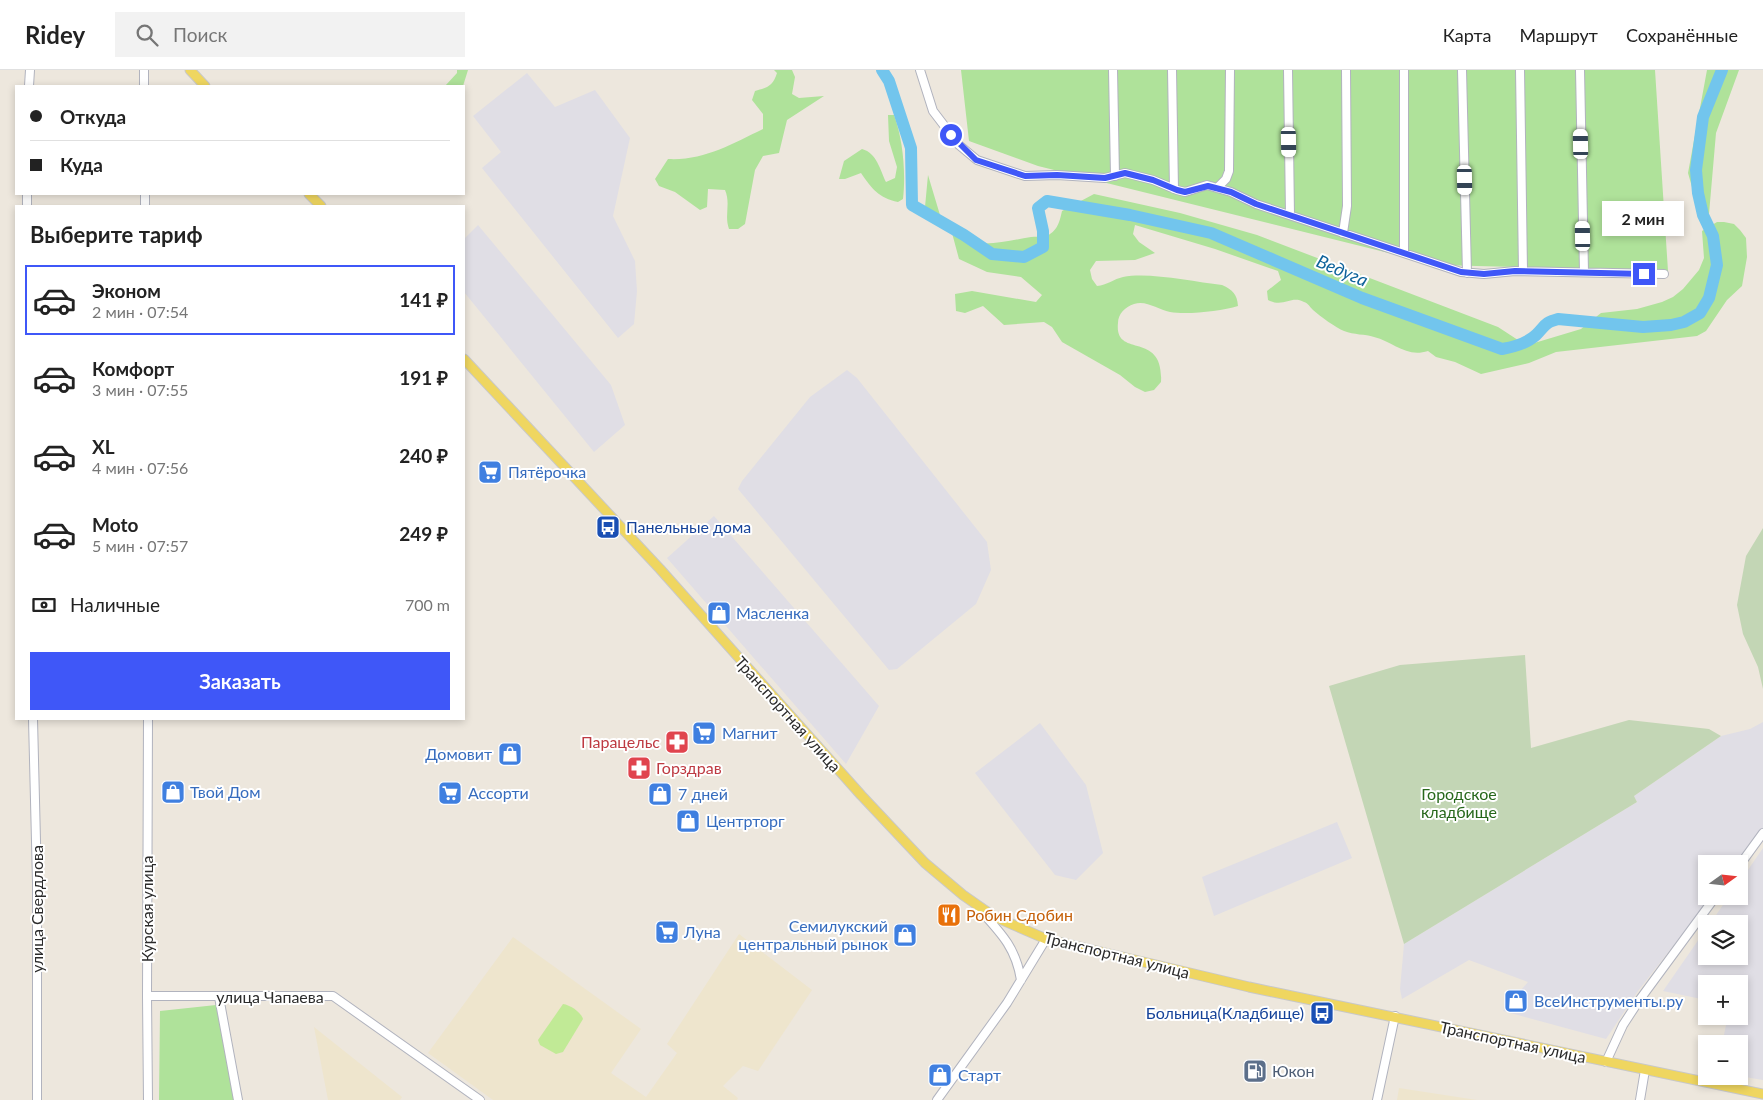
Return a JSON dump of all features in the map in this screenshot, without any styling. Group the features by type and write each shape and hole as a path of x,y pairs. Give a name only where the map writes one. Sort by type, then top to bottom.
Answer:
{"main road":[{"path":"190,70 204,85"},
{"path":"310,195 320,205"},
{"name":"Транспортная улица","path":"465,360 660,569 861,796 925,863 972,901 994,916 1046,939 1249,987 1763,1094"}],"street":[{"path":"29,85 30,70"},
{"path":"144,70 144,85"},
{"path":"920,70 933,111 959,145 976,160 1025,176 1057,175 1105,178 1125,173 1138,175 1185,192 1208,186 1343,233 1467,273 1484,274 1523,271 1664,274"},
{"path":"1113,70 1115,176"},
{"path":"1172,70 1174,189"},
{"path":"1217,188 1226,179 1230,171 1230,70"},
{"path":"1288,70 1290,215"},
{"path":"1343,233 1347,206 1346,70"},
{"path":"1404,70 1404,253"},
{"path":"1462,70 1467,273"},
{"path":"1520,70 1523,271"},
{"path":"1580,70 1584,272"},
{"name":"улица Свердлова","path":"33,720 37,882 37,1100"},
{"name":"Курская улица","path":"148,720 148,1100"},
{"path":"1747,855 1763,833"},
{"path":"972,901 1010,945 1018,962 1021,980"},
{"path":"1606,1062 1623,1025 1638,1002 1709,905"},
{"path":"937,1100 1007,1003 1046,939"},
{"name":"улица Чапаева","path":"147,996 333,996 480,1100"},
{"path":"219,997 238,1100"},
{"path":"1377,1100 1394,1016"},
{"path":"1640,1100 1644,1070"}],"shaded area":[{"path":"527,73 555,107 595,90 630,138 613,216 635,261 637,291 634,324 618,338 482,168 501,152 473,116"},
{"path":"478,225 611,385 625,425 594,452 465,293 465,238"},
{"path":"847,370 857,378 987,542 991,570 976,604 897,669 889,670 738,489 742,481 810,397"},
{"path":"714,516 879,706 846,764 667,558"},
{"path":"1763,722 1763,832 1745,855 1698,855 1698,905 1705,905 1638,991 1606,1039 1503,1011 1528,982 1469,960 1402,999 1400,989 1404,944 1637,802 1634,796 1721,736 1750,729"},
{"path":"1040,723 1086,785 1103,853 1076,880 1055,875 975,773"},
{"path":"1337,822 1352,858 1214,916 1202,877"},
{"path":"1763,848 1763,1080 1748,1078 1748,1035 1724,1035 1726,1025 1748,1025 1748,975 1698,975 1698,998 1663,991 1698,941 1698,965 1748,965 1748,915 1716,915 1723,905 1748,905 1748,870"},
{"path":"739,934 812,990 758,1071 743,1066 723,1086 738,1098 737,1100 493,1100 428,1053 513,937 641,1029 611,1073 646,1097 677,1053 667,1044"},
{"path":"314,1027 402,1097 400,1100 328,1100"},
{"path":"1399,1088 1477,1100 1397,1100"}],"green space":[{"path":"457,70 468,70 463,85 446,85 457,73"},
{"path":"774,70 792,70 795,77 792,94 799,98 824,96 787,120 779,153 763,156 755,170 745,224 738,229 729,229 725,190 708,189 707,207 700,210 675,192 659,186 655,179 668,159 681,159 705,154 729,146 763,129 763,114 752,100 755,91 766,87 774,81 777,73"},
{"path":"961,70 1655,70 1668,271 1437,265 1038,166 969,141"},
{"path":"1707,70 1739,70 1716,133 1709,214 1698,208 1688,173"},
{"path":"888,115 894,115 900,135 903,156 903,199 898,202 886,198 877,192 861,173 845,179 839,179 844,161 862,149 875,158 886,182 895,178 897,167 889,141"},
{"path":"928,175 940,215 925,207"},
{"path":"1094,194 1180,213 1257,235 1498,327 1521,342 1531,344 1581,329 1601,313 1637,309 1673,297 1683,289 1699,270 1704,258 1702,231 1717,222 1734,224 1740,230 1746,238 1747,257 1742,286 1727,300 1706,331 1697,336 1556,352 1529,363 1481,374 1455,362 1436,357 1428,351 1420,353 1407,351 1381,339 1344,331 1313,310 1307,303 1299,300 1279,303 1268,300 1267,291 1281,280 1278,271 1215,249 1135,225 1133,234 1139,242 1155,253 1135,260 1096,261 1090,270 1092,279 1097,286 1123,277 1134,276 1159,277 1222,285 1234,293 1238,306 1195,313 1170,312 1143,303 1134,304 1125,309 1118,320 1119,334 1123,340 1148,350 1155,356 1160,366 1161,382 1154,390 1145,392 1120,375 1062,342 1052,327 1044,322 1004,325 983,306 965,313 956,311 955,294 972,291 1036,302 1042,295 1021,277 987,272 959,259 952,233 961,239 980,243 1046,236 1057,227 1062,211"},
{"path":"1763,528 1763,689 1758,667 1743,634 1737,605 1746,556"},
{"name":"Городское кладбище","path":"1525,655 1531,748 1629,720 1709,729 1721,736 1634,796 1637,802 1404,944 1329,686 1400,665"},
{"path":"563,1004 575,1009 583,1019 563,1052 556,1054 540,1045 538,1040"},
{"path":"216,1005 234,1100 159,1100 160,1011"}],"waterway":[{"name":"Ведуга","path":"882,70 889,81 911,148 912,205 964,235 992,254 1024,257 1043,247 1043,231 1038,208 1047,201 1130,215 1211,233 1362,298 1502,349 1528,341 1548,323 1558,319 1643,327 1684,322 1700,313 1709,298 1717,265 1713,236 1703,215 1698,193 1696,170 1703,117 1722,70"}],"place":[{"name":"Пятёрочка","path":"490,472"},
{"name":"Панельные дома","path":"608,527"},
{"name":"Масленка","path":"719,613"},
{"name":"Магнит","path":"704,733"},
{"name":"Парацельс","path":"677,742"},
{"name":"Домовит","path":"510,754"},
{"name":"Горздрав","path":"639,768"},
{"name":"Твой Дом","path":"173,792"},
{"name":"Ассорти","path":"450,793"},
{"name":"7 дней","path":"660,794"},
{"name":"Центрторг","path":"688,821"},
{"name":"Робин Сдобин","path":"949,915"},
{"name":"Луна","path":"667,932"},
{"name":"Семилукский центральный рынок","path":"905,935"},
{"name":"ВсеИнструменты.ру","path":"1516,1001"},
{"name":"Больница(Кладбище)","path":"1322,1013"},
{"name":"Юкон","path":"1255,1071"},
{"name":"Старт","path":"940,1075"}],"route":[{"path":"951,135 976,160 1011,173 1025,176 1057,175 1105,178 1125,173 1138,175 1185,192 1208,186 1231,192 1256,204 1461,272 1475,274 1515,271 1644,274"}]}
